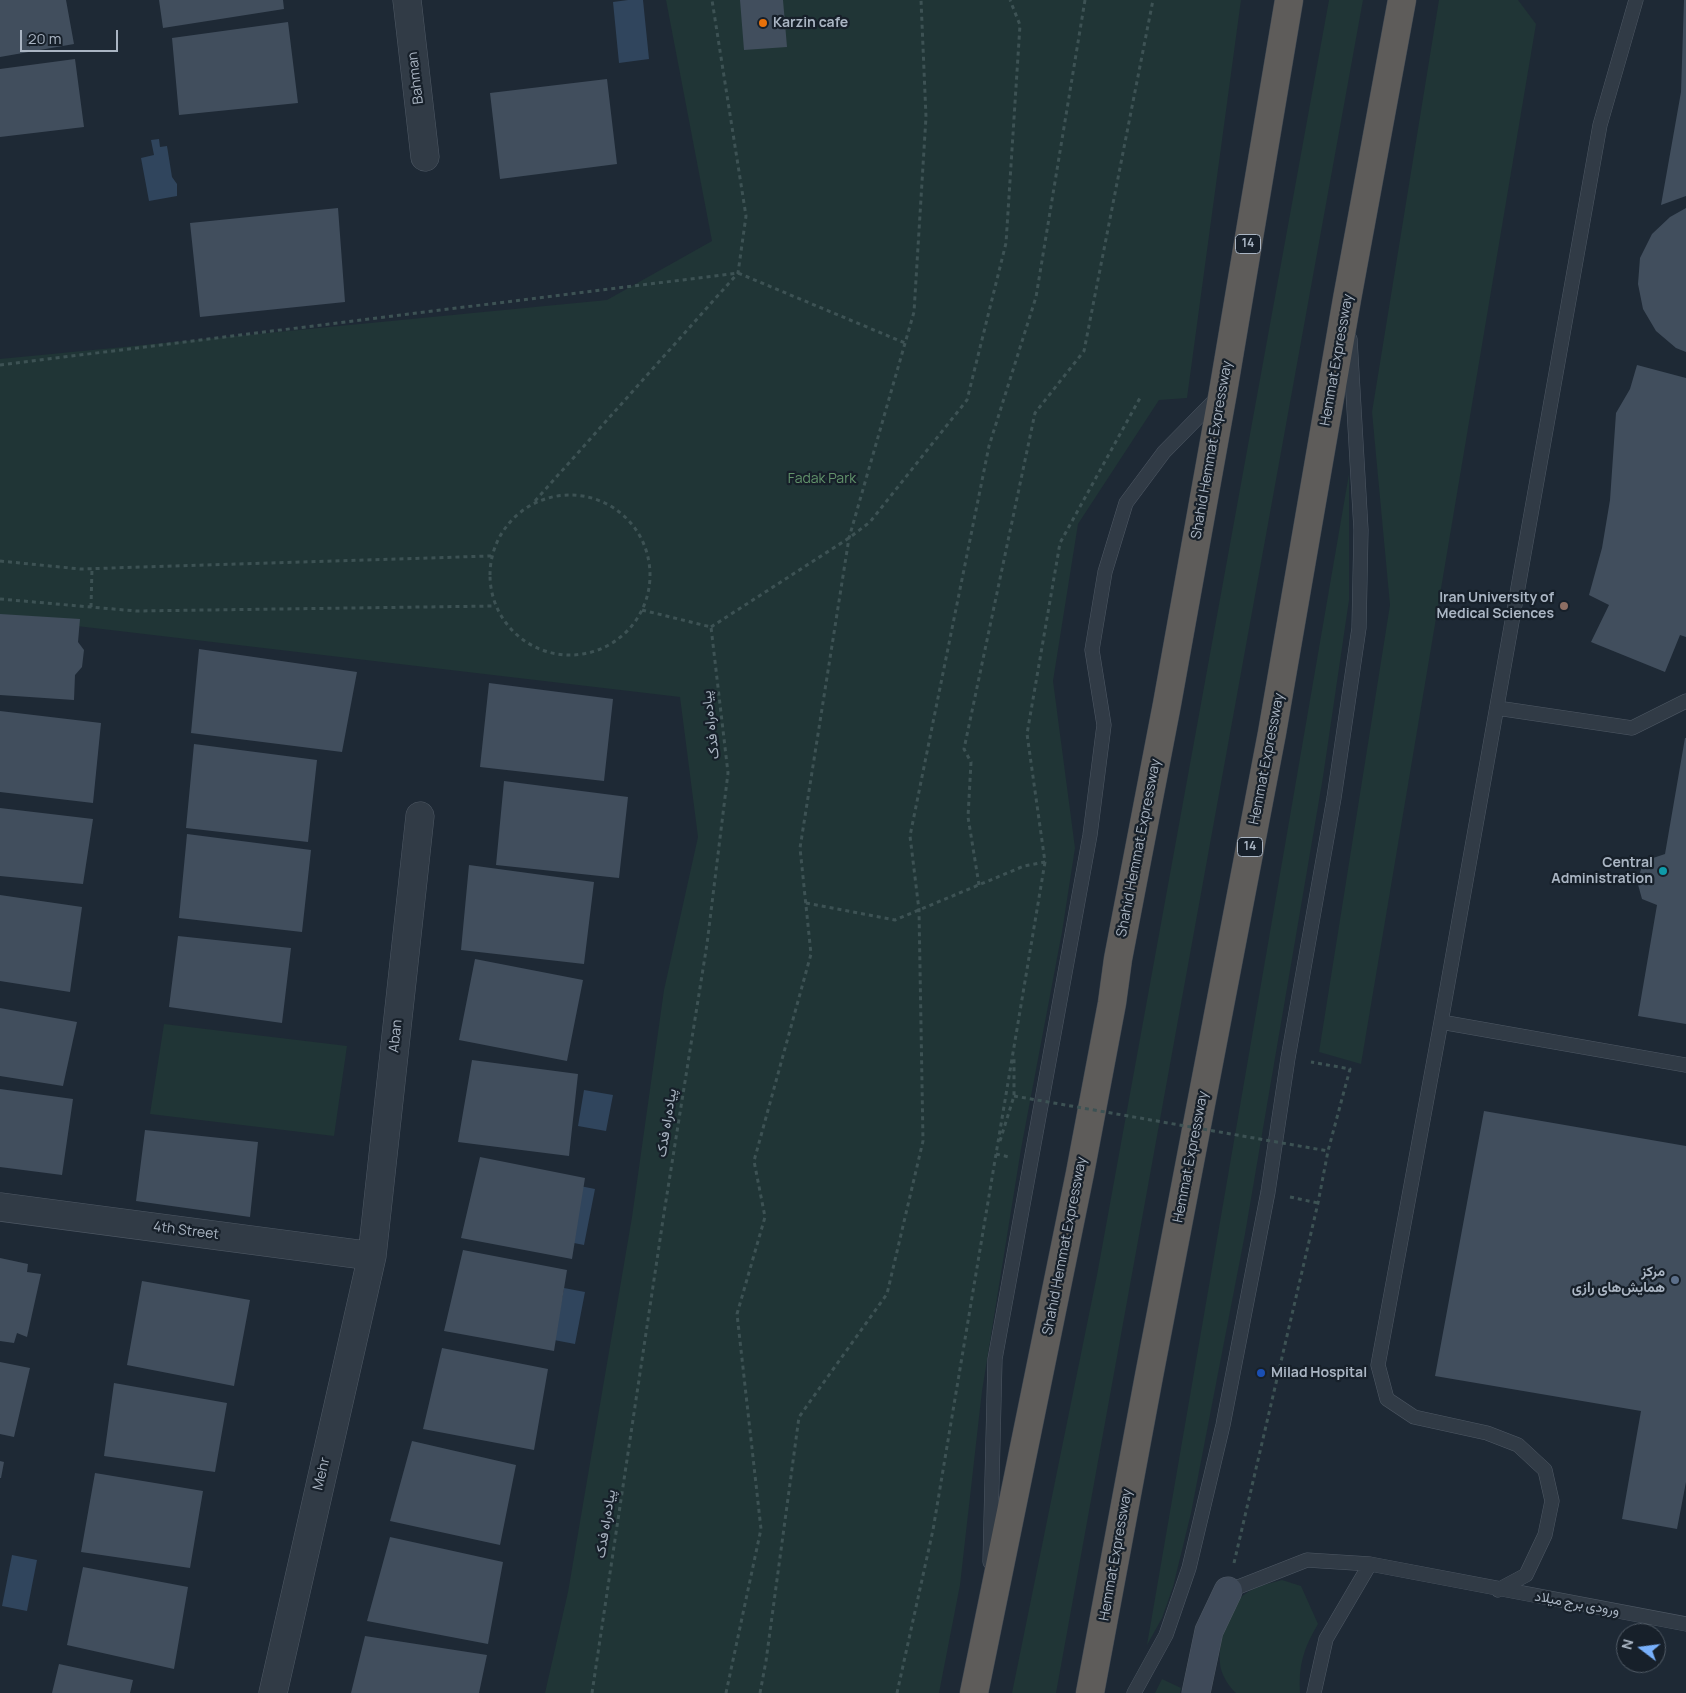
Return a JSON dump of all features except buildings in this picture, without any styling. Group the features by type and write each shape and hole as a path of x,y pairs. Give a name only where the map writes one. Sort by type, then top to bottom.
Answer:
{"highway":[{"path":"1269,0 1272,96"},
{"name":"Shahid Hemmat Expressway","path":"974,1693 1080,1173 1112,1003 1118,959 1223,392 1289,0"},
{"name":"Hemmat Expressway","path":"1090,1693 1272,733 1347,299 1402,0"}],"main road":[{"path":"1196,1693 1209,1630 1228,1591"}],"street":[{"name":"Bahman","path":"408,0 425,157"},
{"name":"Aban","path":"372,1256 420,816"},
{"name":"4th Street","path":"0,1207 372,1256"},
{"name":"Mehr","path":"273,1693 372,1256"}],"lane":[{"path":"1498,1590 1526,1575 1545,1535 1552,1501 1545,1470 1518,1445 1487,1433 1414,1417 1388,1399 1378,1365 1441,1022 1600,125 1636,0"},
{"path":"1134,1693 1166,1635 1189,1568 1223,1425 1268,1192 1288,1058 1334,798 1359,628 1361,530 1347,299"},
{"path":"988,1621 995,1359 1090,835 1104,725 1092,650 1105,572 1126,503 1164,452 1223,392"},
{"path":"1497,708 1632,728 1686,701"},
{"path":"1441,1022 1686,1065"},
{"name":"ورودی برج میلاد","path":"1228,1591 1307,1560 1370,1564 1498,1590 1686,1624"},
{"path":"1314,1693 1326,1640 1370,1564"}],"path":[{"path":"535,501 559,494 584,495 607,503 627,518 642,538 649,562 649,586 642,610 627,631 606,647 580,655 554,654 529,645 509,628 495,606 489,581 491,556 500,534 516,515 535,501 738,273 746,216 712,0"},
{"path":"726,1693 761,1530 737,1314 765,1217 754,1161 811,954 800,848 849,538 914,312 926,117 921,0"},
{"path":"642,610 711,626 849,538 870,522 967,400 1006,243 1020,25 1010,0"},
{"path":"760,1693 799,1417 887,1294 922,1141 919,910 910,836 989,446 1036,297 1085,0"},
{"path":"979,885 968,817 972,762 964,749 1035,413 1084,351 1153,0"},
{"path":"0,365 738,273 906,343"},
{"path":"897,1693 932,1530 1046,862 1027,734 1060,543 1141,396"},
{"path":"0,561 80,569 491,556"},
{"path":"91,607 92,568"},
{"path":"0,599 136,611 495,606"},
{"name":"پیاده‌راه فدک","path":"592,1693 664,1213 707,944 728,773 711,626"},
{"path":"806,904 896,920 1024,866 1046,862"},
{"path":"996,1154 1014,1096 1013,1051"},
{"path":"1228,1591 1318,1203 1328,1151 1350,1069 1288,1058"},
{"path":"1014,1096 1328,1151"}],"green space":[{"name":"Fadak Park","path":"666,0 1241,0 1187,398 1159,400 1078,524 1053,681 1075,848 1062,932 1021,1149 982,1391 960,1585 939,1693 545,1693 568,1592 632,1217 664,990 698,837 680,697 0,617 0,359 607,300 712,241"},
{"path":"1329,0 1363,0 1056,1693 1012,1693 1097,1275"},
{"path":"1439,0 1518,0 1536,24 1361,1064 1319,1052 1390,605 1372,412"},
{"path":"1349,474 1349,600 1323,777 1245,1234 1191,1513 1173,1587 1162,1618 1147,1645"},
{"path":"164,1024 347,1046 334,1136 150,1114"},
{"path":"1282,1580 1301,1586 1318,1624 1303,1657 1300,1674 1300,1693 1236,1693 1225,1680 1220,1667 1220,1647 1227,1620 1235,1604 1245,1594 1260,1586"},
{"path":"1162,1679 1181,1688 1180,1693 1155,1693"}],"water":[{"path":"643,0 649,59 619,63 613,2"},
{"path":"159,139 160,147 167,146 172,177 177,184 177,196 149,201 141,158 154,155 151,140"},
{"path":"584,1090 613,1095 606,1131 578,1126"},
{"path":"570,1184 595,1189 584,1245 559,1240"},
{"path":"564,1288 585,1292 575,1344 554,1340"},
{"path":"12,1555 37,1560 27,1611 2,1606"}],"place":[{"name":"Karzin cafe","path":"763,23"},
{"name":"Iran University of Medical Sciences","path":"1564,606"},
{"name":"Central Administration","path":"1663,871"},
{"name":"مرکز همایش‌های رازی","path":"1675,1280"},
{"name":"Milad Hospital","path":"1261,1373"}]}
